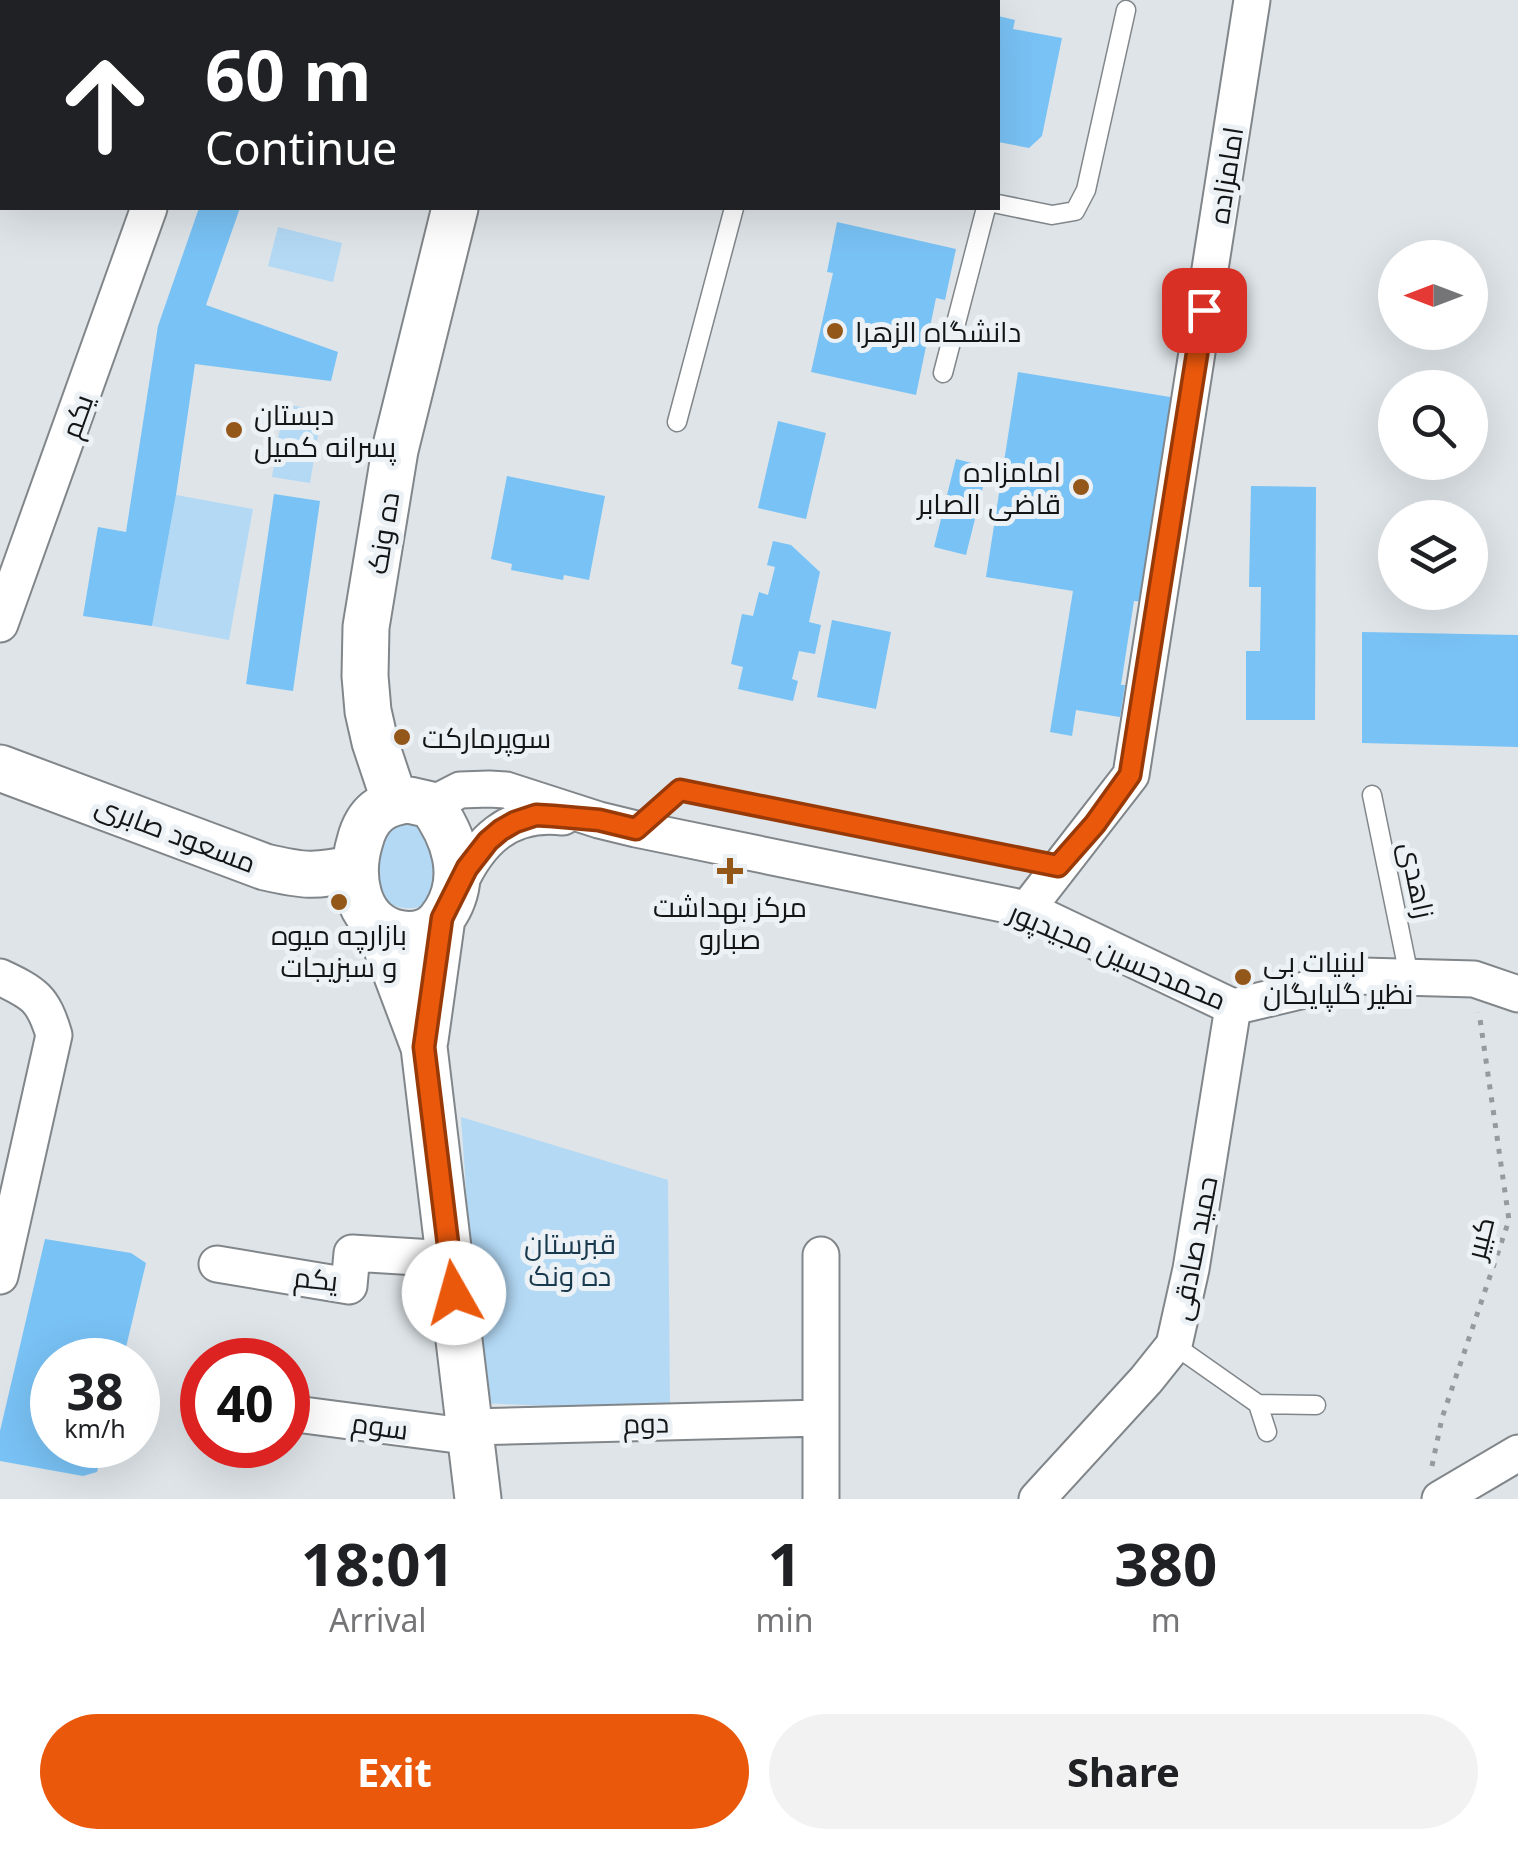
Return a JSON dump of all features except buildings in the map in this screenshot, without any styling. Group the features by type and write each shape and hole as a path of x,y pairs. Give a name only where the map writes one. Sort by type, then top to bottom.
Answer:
{"street":[{"name":"امامزاده","path":"1027,909 1130,775 1252,0"},
{"name":"یکم","path":"0,624 148,210"},
{"name":"ده ونک","path":"413,804 374,742 368,710 366,627 395,450 455,210"},
{"name":"مسعود صابری","path":"0,768 265,867 320,876 355,868"},
{"path":"478,1499 424,1047 378,925 362,905 355,868 364,826 383,806 413,804 460,790 506,790 599,820"},
{"path":"413,804 444,822 455,852 450,903 424,1047"},
{"path":"378,925 404,934 422,932 439,924 467,868 488,841 515,822 536,815 599,820"},
{"name":"محمدحسین مجیدپور","path":"599,820 1027,909 1234,1006 1364,976 1474,979 1518,994"},
{"path":"0,977 32,992 48,1013 54,1034 0,1276"},
{"name":"حمید صادقی","path":"1037,1499 1174,1345 1194,1252 1234,1006"},
{"name":"یکم","path":"217,1264 350,1286 352,1254 450,1259"},
{"path":"821,1256 822,1499"},
{"name":"سوم","path":"310,1414 471,1432"},
{"name":"دوم","path":"471,1432 822,1418"},
{"path":"1436,1483 1518,1452"}],"lane":[{"path":"1000,204 1052,215 1074,210 1086,190 1126,10"},
{"path":"678,422 733,210"},
{"path":"943,373 985,210"},
{"path":"636,829 680,790 1058,866"},
{"name":"زاهدی","path":"1372,795 1409,976"},
{"path":"1174,1345 1258,1404 1316,1406"},
{"path":"1258,1404 1267,1432"}],"path":[{"name":"کبیر","path":"1436,1483 1442,1418 1509,1220 1474,979"}],"green space":[{"path":"278,227 342,243 333,282 268,266"},
{"path":"284,404 322,411 310,483 272,477"},
{"path":"176,495 253,509 229,640 152,626"},
{"path":"398,821 426,824 436,854 433,902 420,907 401,907 381,900 376,856 385,827"},
{"name":"قبرستان ده ونک","path":"461,1117 668,1180 670,1411 481,1403"}],"place":[{"name":"دانشگاه الزهرا","path":"835,331"},
{"name":"دبستان پسرانه كميل","path":"234,430"},
{"name":"امامزاده قاضی الصابر","path":"1081,487"},
{"name":"سوپرمارکت","path":"402,737"},
{"name":"مرکز بهداشت صبارو","path":"730,871"},
{"name":"بازارچه میوه و سبزیجات","path":"339,902"},
{"name":"لبنیات بی نظیر گلپایگان","path":"1243,977"}],"route":[{"path":"454,1293 424,1047 442,918 477,854 501,830 536,815 599,820 636,829 680,790 1058,866 1130,775 1204,310"}]}
